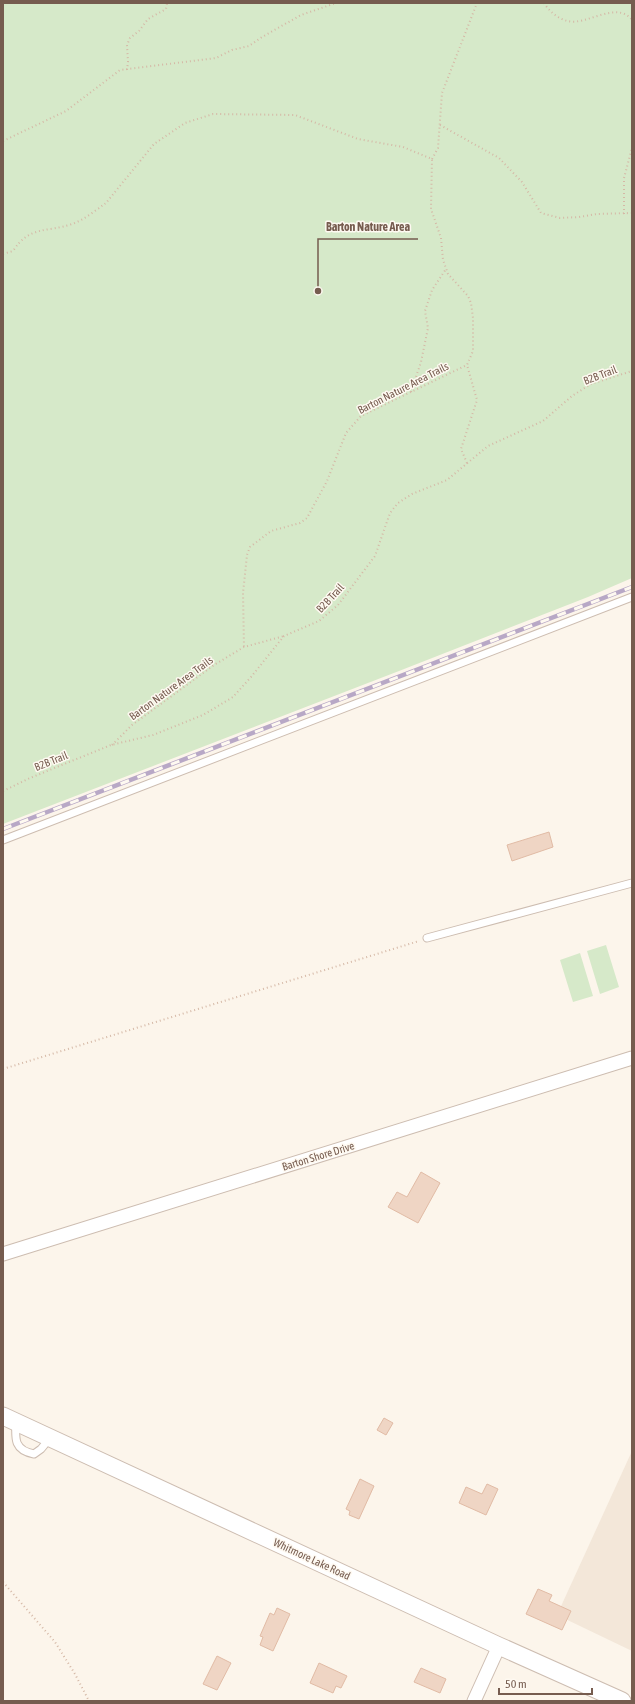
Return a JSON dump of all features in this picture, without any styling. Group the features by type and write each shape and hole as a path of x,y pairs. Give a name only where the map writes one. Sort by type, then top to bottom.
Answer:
{"street":[{"name":"Barton Shore Drive","path":"3,1254 632,1058"},
{"name":"Whitmore Lake Road","path":"10,1419 498,1646 622,1701"},
{"path":"474,1701 498,1646"}],"lane":[{"path":"3,840 632,597"},
{"path":"428,938 632,883"},
{"path":"10,1419 15,1440 22,1450 34,1454 41,1449 50,1438"}],"path":[{"path":"127,70 127,45 130,38 139,31 148,19 166,9 167,3"},
{"path":"3,141 66,111 120,70 216,58 232,50 249,46 301,14 336,3"},
{"path":"467,463 461,449 477,400 467,365 473,351 474,318 468,296 448,274 443,260 440,238 431,209 432,159 438,148 442,93 477,3"},
{"path":"544,3 554,15 568,22 576,22 604,14 619,13 629,16 632,20"},
{"path":"3,254 13,251 20,240 30,233 73,224 106,203 154,144 185,124 213,114 295,115 358,139 403,147 432,159"},
{"path":"440,125 499,158 522,182 541,213 560,218 597,214 632,213"},
{"path":"624,214 624,178 632,148"},
{"path":"410,392 421,362 428,328 425,311 432,290 446,269"},
{"name":"Barton Nature Area Trails","path":"244,647 243,593 247,555 250,547 271,531 300,523 307,518 327,481 346,434 361,416 467,365"},
{"name":"B2B Trail","path":"3,791 30,778 111,745 153,734 203,714 233,696 251,677 284,636 290,632 319,622 338,605 375,556 390,513 398,503 412,494 447,480 488,446 543,421 572,396 591,384 632,371"},
{"name":"Barton Nature Area Trails","path":"111,745 132,725 208,670 244,647 284,636"},
{"path":"3,1069 428,938"},
{"path":"3,1582 54,1642 75,1674 89,1701"}],"shaded area":[{"path":"632,1451 632,1651 557,1615"}],"green space":[{"path":"3,3 632,3 632,578 588,597 399,671 3,824"},
{"path":"606,945 619,987 600,994 587,951"},
{"path":"580,953 593,996 573,1002 560,960"}],"building":[{"path":"549,832 553,847 512,861 507,845"},
{"path":"421,1172 440,1183 418,1223 388,1207 397,1192 407,1197"},
{"path":"384,1418 393,1423 386,1435 377,1430"},
{"path":"360,1479 374,1486 359,1519 349,1515 350,1511 346,1509"},
{"path":"487,1484 498,1489 486,1515 459,1503 466,1487 482,1494"},
{"path":"538,1589 552,1595 549,1601 571,1611 562,1630 526,1614"},
{"path":"277,1608 290,1614 273,1651 260,1645 263,1637 260,1636 270,1613 274,1615"},
{"path":"217,1656 231,1663 217,1690 203,1684"},
{"path":"319,1663 347,1676 341,1688 336,1686 333,1693 310,1683"},
{"path":"421,1668 446,1679 440,1693 414,1682"}],"railway":[{"path":"3,829 632,587"}],"place":[{"name":"Barton Nature Area","path":"318,291"}]}
